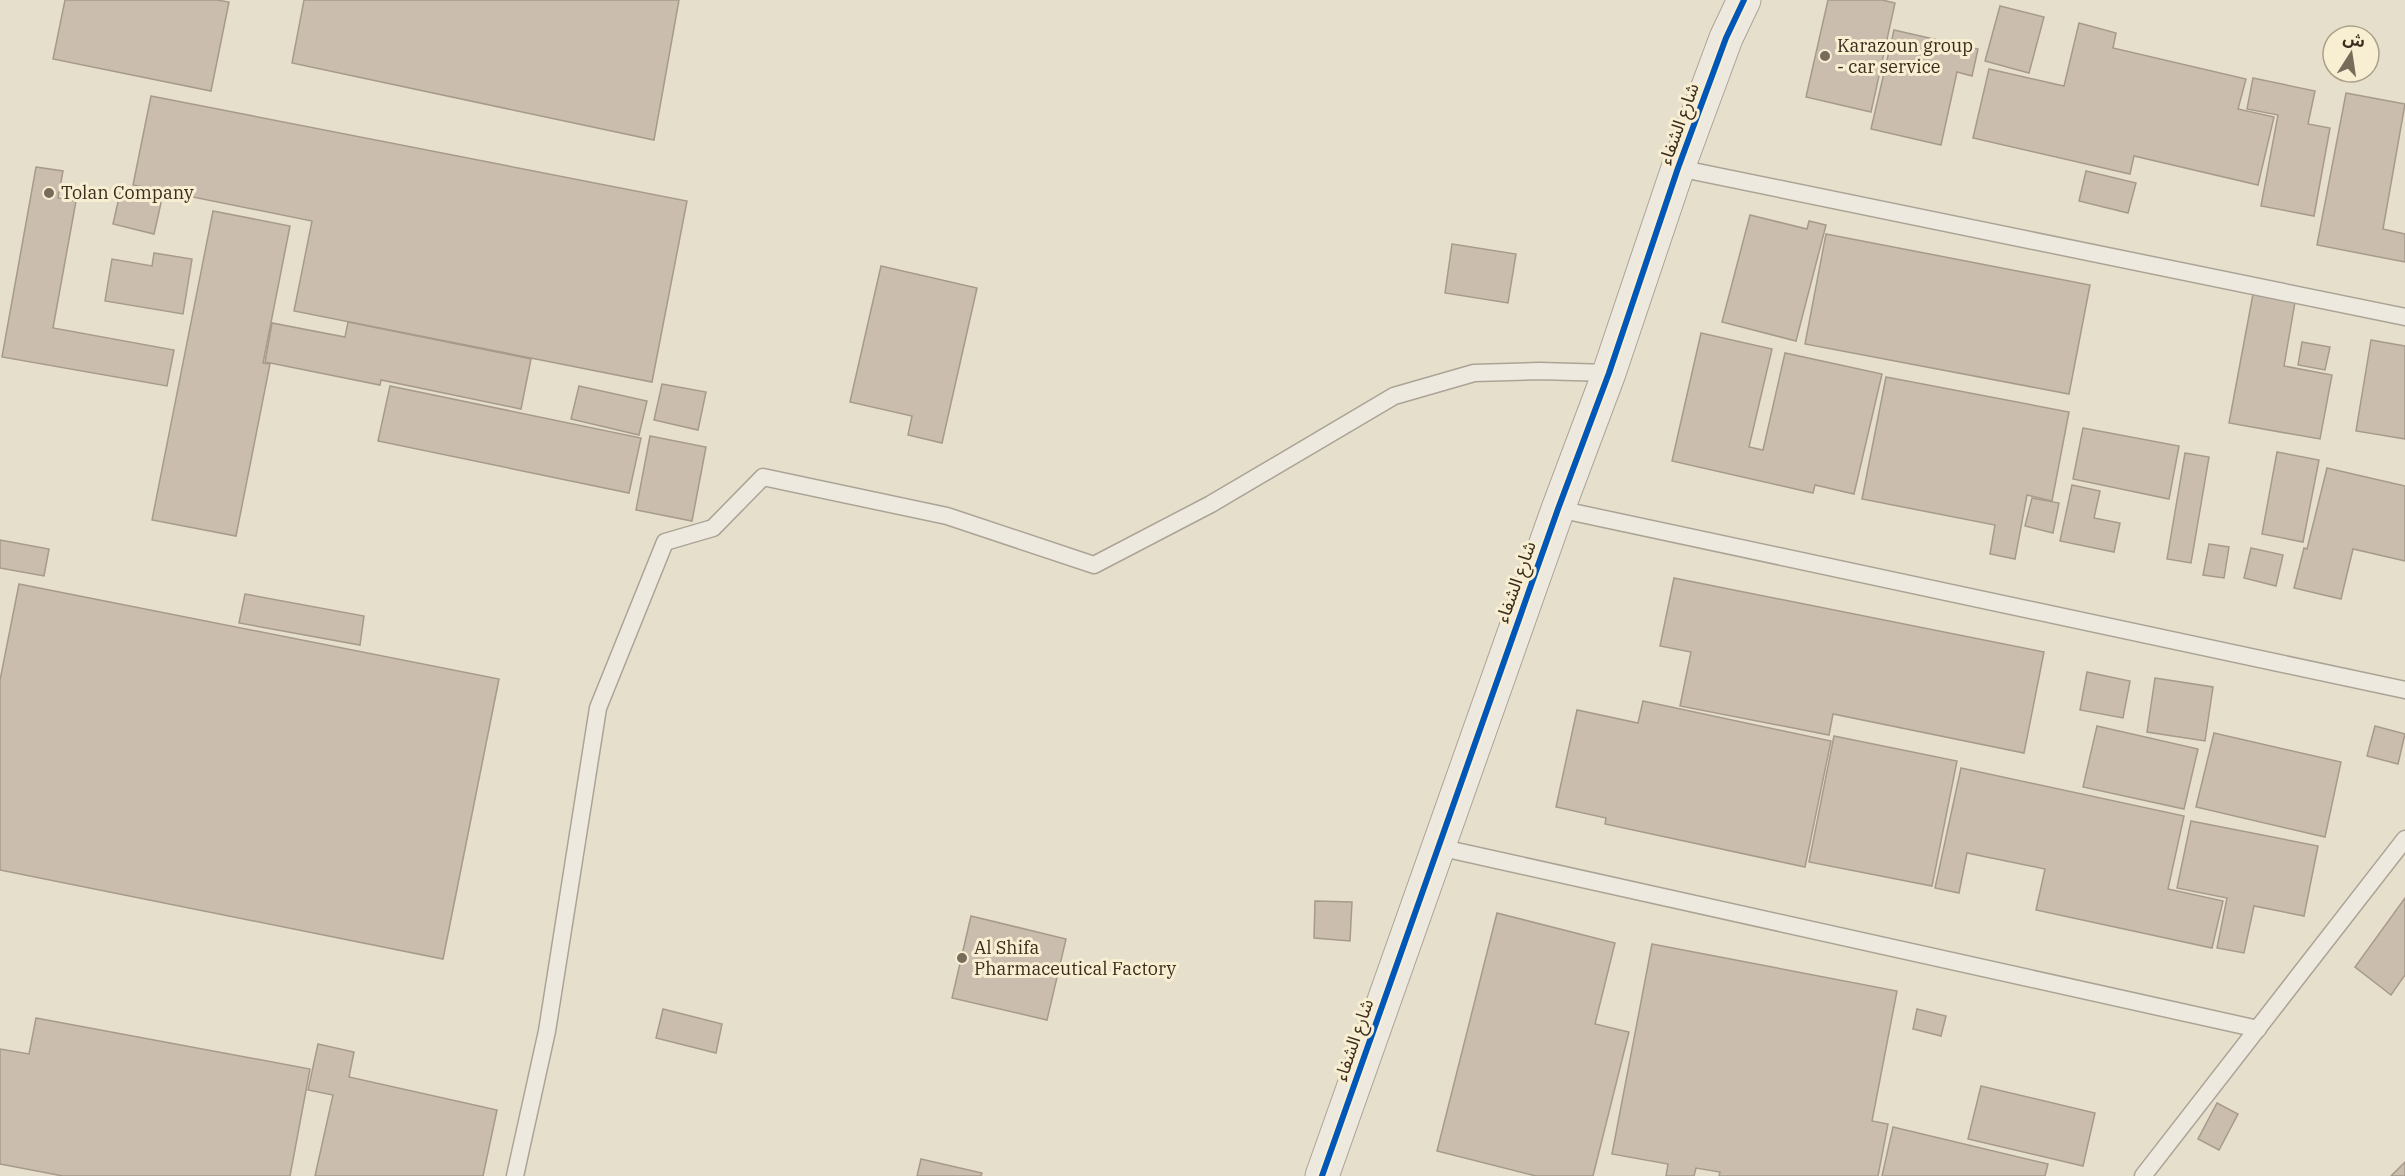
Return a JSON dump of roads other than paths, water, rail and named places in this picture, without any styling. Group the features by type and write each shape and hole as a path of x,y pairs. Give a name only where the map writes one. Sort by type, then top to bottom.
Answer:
{"street":[{"name":"شارع الشفاء","path":"1322,1176 1437,847 1609,374 1678,168 1726,39 1744,0"}],"lane":[{"path":"1678,168 2405,317"},
{"path":"515,1176 547,1031 598,708 665,542 713,528 763,477 947,516 1094,565 1211,504 1394,396 1474,373 1539,371 1609,374"},
{"path":"1558,510 2405,690"},
{"path":"2143,1176 2405,839"},
{"path":"1437,847 2258,1029"}],"place":[{"name":"Karazoun group - car service","path":"1825,56"},
{"name":"Tolan Company","path":"49,193"},
{"name":"Al Shifa Pharmaceutical Factory","path":"962,958"}]}
